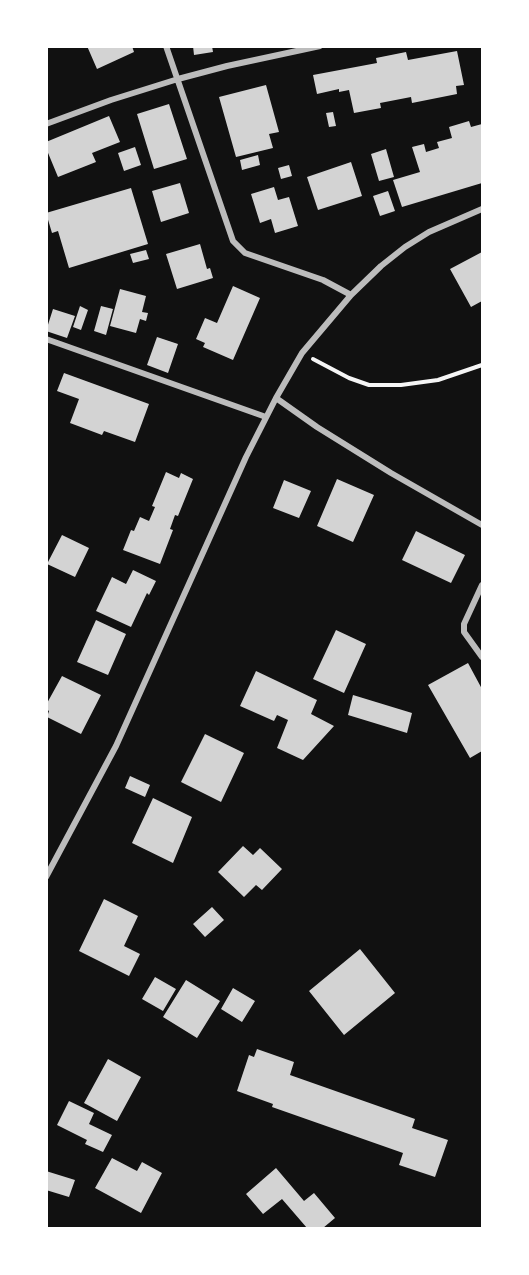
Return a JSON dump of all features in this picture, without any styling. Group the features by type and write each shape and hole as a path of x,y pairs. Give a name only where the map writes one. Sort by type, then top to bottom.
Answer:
{"street":[{"path":"166,46 226,226 238,248 271,263 323,280 351,295"},
{"path":"46,124 178,79 320,46"},
{"path":"46,876 116,746 246,457 302,353 351,295 405,246 429,232 483,209"},
{"path":"46,339 267,417"},
{"path":"276,398 317,427 391,473 483,525"},
{"path":"483,585 464,624 464,632 483,657"}],"path":[{"path":"302,353 349,378 369,385 401,385 438,380 483,365"}],"building":[{"path":"87,46 132,46 134,52 97,69"},
{"path":"193,46 212,46 213,52 194,55"},
{"path":"457,51 464,85 456,86 457,94 412,103 411,97 380,103 381,108 354,113 349,90 339,92 339,89 317,94 313,75 377,63 376,58 406,52 408,60"},
{"path":"266,85 279,132 269,134 273,148 236,157 219,97"},
{"path":"169,104 187,159 154,169 137,114"},
{"path":"333,112 336,126 329,127 326,113"},
{"path":"109,116 120,142 92,153 96,162 58,177 46,148 46,142"},
{"path":"469,121 471,127 482,124 482,183 402,207 393,180 420,172 412,147 424,144 426,152 439,148 437,142 452,138 449,127"},
{"path":"135,147 141,165 124,171 118,153"},
{"path":"386,149 394,177 379,181 371,154"},
{"path":"258,155 260,165 242,170 240,160"},
{"path":"351,162 362,196 318,210 307,177"},
{"path":"289,165 292,176 281,179 278,168"},
{"path":"180,183 189,213 161,222 152,191"},
{"path":"274,187 278,200 289,197 298,226 275,233 271,219 260,223 251,194"},
{"path":"131,188 148,244 69,268 58,231 52,233 46,213"},
{"path":"388,191 395,211 380,216 373,196"},
{"path":"200,244 207,269 210,268 213,278 177,289 166,254"},
{"path":"146,250 149,259 133,263 130,254"},
{"path":"482,252 482,301 471,307 450,269"},
{"path":"233,286 260,298 233,360 203,347 205,343 196,339 205,318 217,323"},
{"path":"120,289 146,296 142,312 148,313 146,321 140,319 136,333 110,326"},
{"path":"80,306 88,310 81,330 73,327"},
{"path":"101,306 113,309 106,335 94,331"},
{"path":"53,309 75,316 67,338 46,331"},
{"path":"157,337 178,344 168,373 147,365"},
{"path":"64,373 149,404 135,442 104,431 102,435 70,423 79,399 57,391"},
{"path":"166,472 179,478 181,473 193,479 178,516 175,515 170,529 173,530 160,564 123,550 131,530 134,531 140,517 149,521 155,507 152,506"},
{"path":"337,479 374,495 353,542 317,526"},
{"path":"284,480 311,491 299,518 273,508"},
{"path":"416,531 465,555 451,583 402,560"},
{"path":"62,535 89,548 75,577 47,564"},
{"path":"133,570 156,581 149,595 147,593 131,627 96,611 112,577 126,584"},
{"path":"96,620 126,634 108,675 77,662"},
{"path":"336,630 366,644 344,693 313,679"},
{"path":"468,663 482,689 482,751 470,758 428,685"},
{"path":"256,671 317,700 311,714 334,726 303,760 277,748 288,720 277,715 274,721 240,706"},
{"path":"62,676 101,695 81,734 47,717 49,711 46,705"},
{"path":"353,695 412,713 407,733 348,715"},
{"path":"205,734 244,753 221,802 181,782"},
{"path":"130,776 150,785 145,797 125,788"},
{"path":"153,798 192,817 173,863 132,843"},
{"path":"243,846 253,855 260,848 282,869 262,890 256,885 244,897 218,872"},
{"path":"104,899 138,916 124,946 140,954 129,976 79,951"},
{"path":"212,907 224,920 205,937 193,924"},
{"path":"360,949 395,993 344,1035 309,991"},
{"path":"155,977 176,989 163,1011 142,999"},
{"path":"186,980 220,1001 197,1038 163,1017"},
{"path":"233,988 255,1001 242,1022 221,1009"},
{"path":"257,1049 294,1062 290,1075 415,1119 412,1128 448,1140 435,1177 399,1165 403,1153 272,1107 273,1104 237,1091 249,1055 254,1057"},
{"path":"108,1059 141,1077 117,1121 84,1103"},
{"path":"69,1101 94,1113 89,1124 112,1135 103,1152 85,1144 87,1140 57,1125"},
{"path":"112,1158 137,1171 142,1162 162,1173 141,1213 95,1188"},
{"path":"276,1168 304,1201 314,1193 335,1218 323,1228 307,1228 282,1199 263,1214 246,1194"},
{"path":"46,1171 75,1180 69,1197 46,1190"}]}
